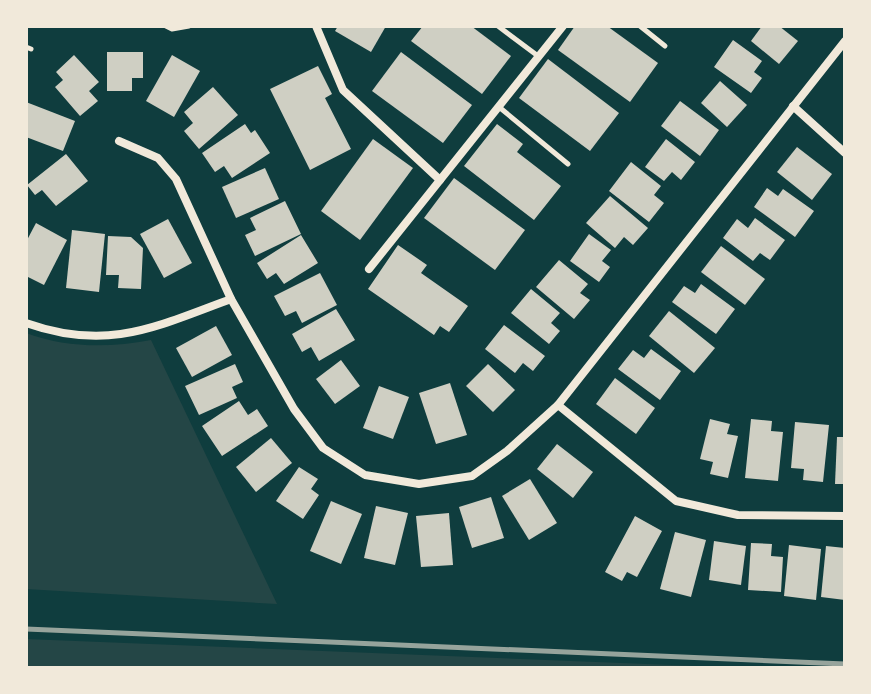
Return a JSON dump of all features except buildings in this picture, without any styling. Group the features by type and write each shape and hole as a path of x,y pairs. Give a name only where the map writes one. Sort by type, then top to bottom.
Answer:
{"street":[{"path":"316,26 343,90 440,180"},
{"path":"369,269 563,26"},
{"path":"119,141 158,158 176,179 231,299 294,409 323,448 365,475 419,484 472,476 507,451 558,405 845,41"},
{"path":"793,106 845,153"},
{"path":"26,323 51,332 88,336 121,335 151,330 231,299"},
{"path":"558,405 676,501 738,515 845,516"}],"lane":[{"path":"166,26 172,29 189,26"},
{"path":"498,26 538,57"},
{"path":"640,26 665,46"},
{"path":"499,107 568,164"}],"shaded area":[{"path":"26,333 56,342 88,345 151,340 277,604 26,589"},
{"path":"26,639 747,668 26,668"}],"railway":[{"path":"26,629 845,664"}]}
